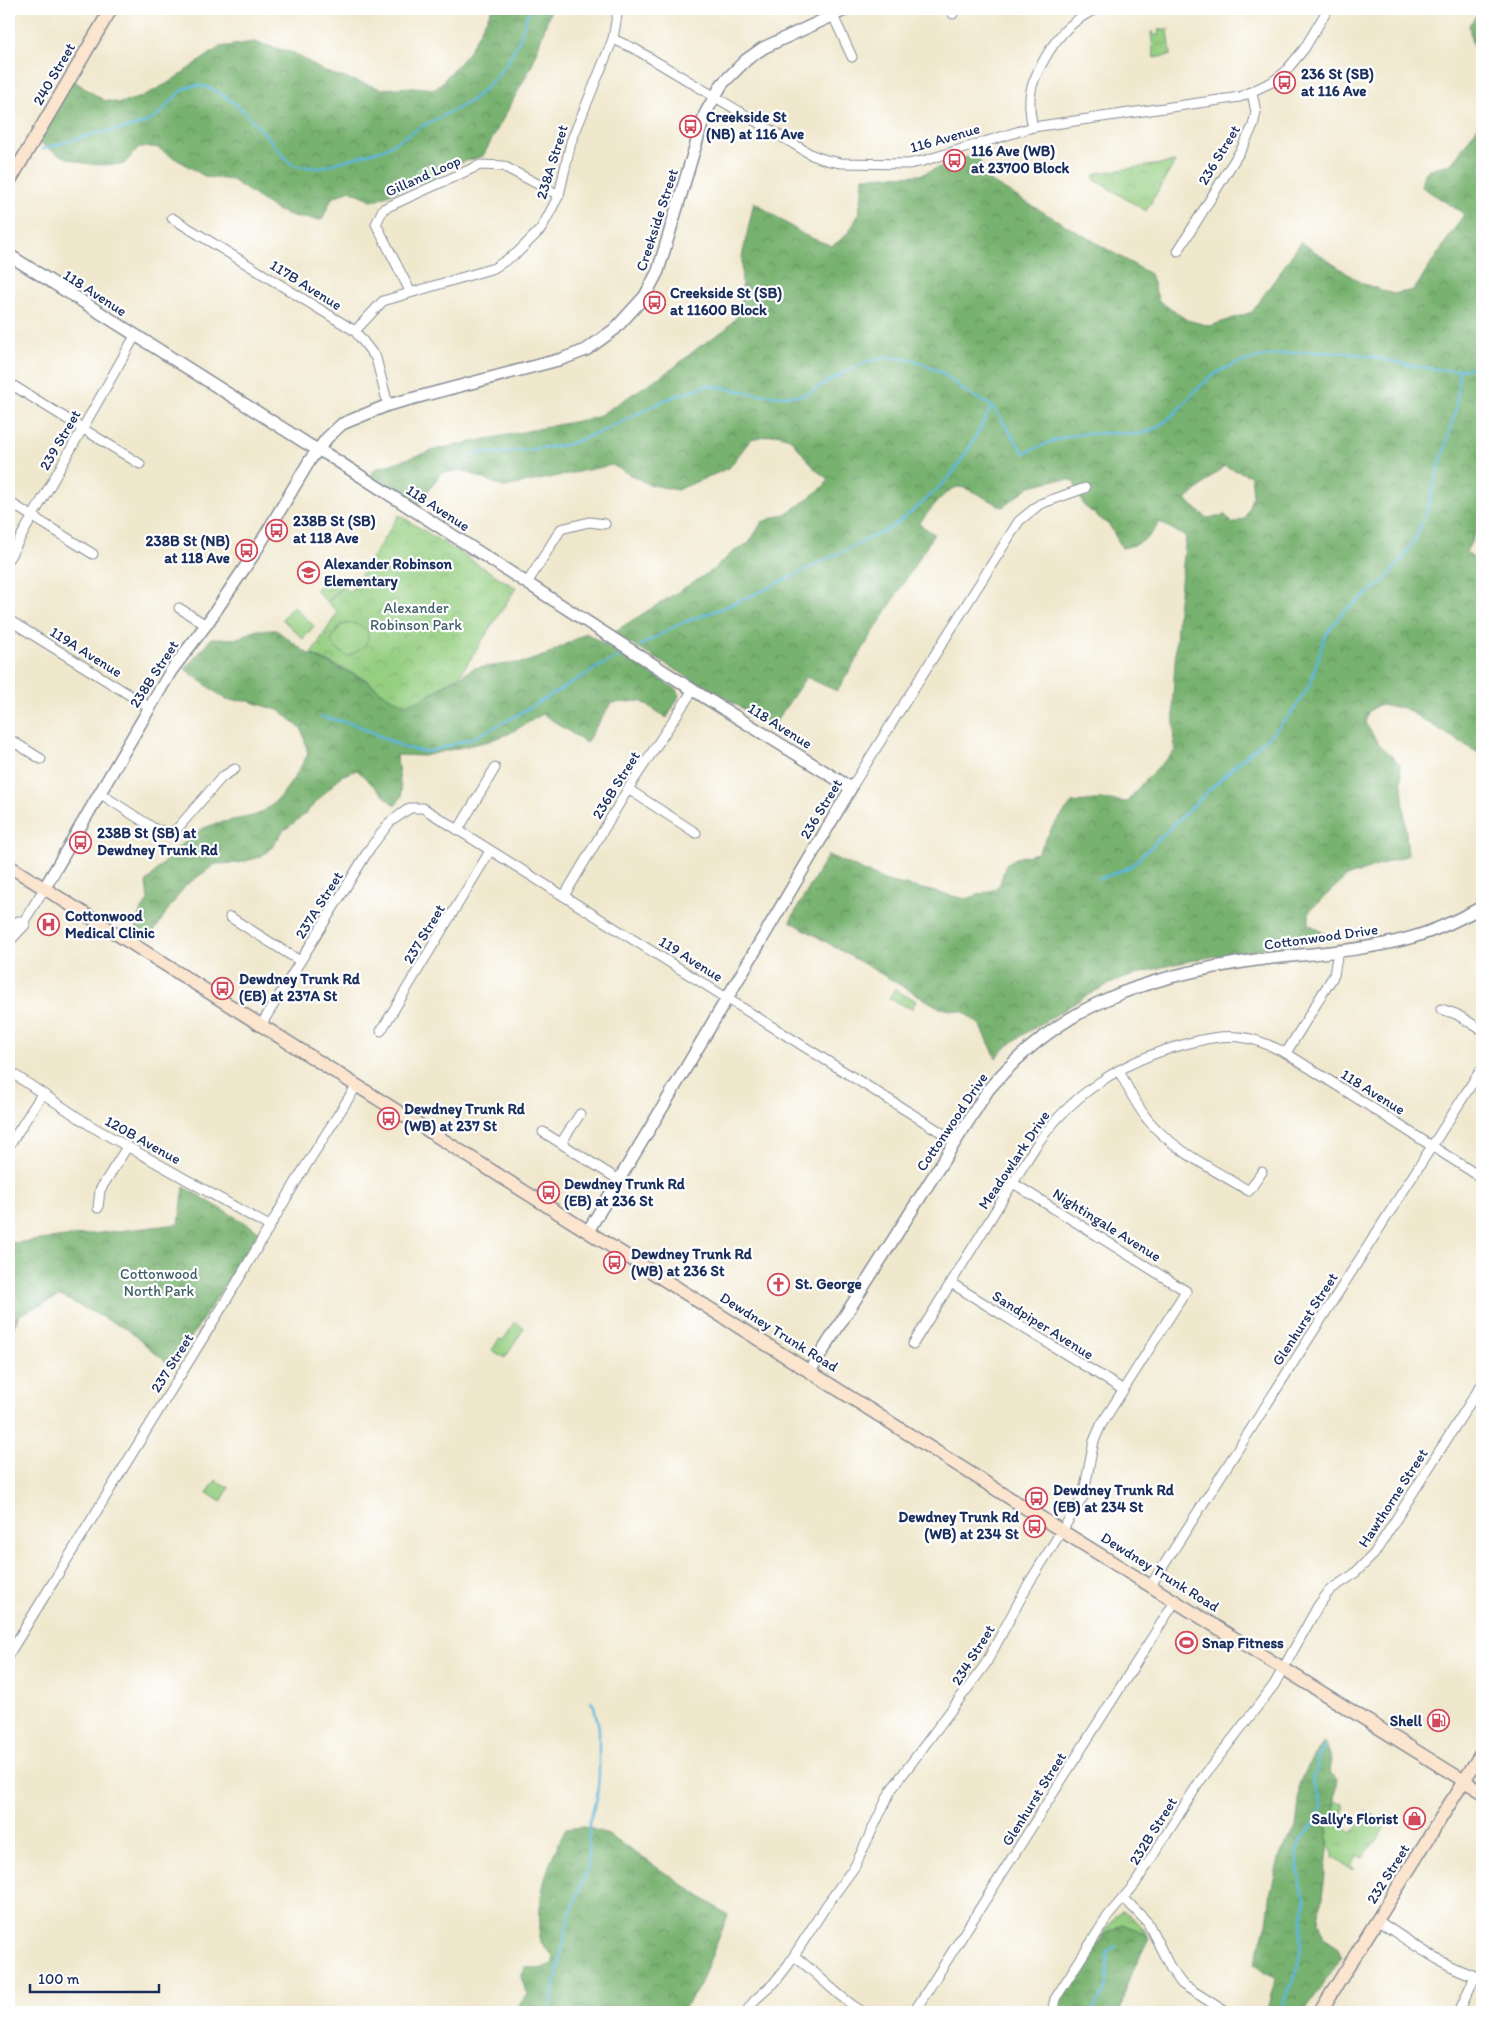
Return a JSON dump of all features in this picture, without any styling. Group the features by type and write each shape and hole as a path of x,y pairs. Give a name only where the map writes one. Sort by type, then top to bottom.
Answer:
{"main road":[{"name":"240 Street","path":"9,182 111,9"},
{"name":"Dewdney Trunk Road","path":"9,866 1062,1531 1284,1667 1482,1792"},
{"name":"232 Street","path":"1320,2012 1482,1752"}],"street":[{"name":"238A Street","path":"355,331 383,301 410,291 494,268 517,253 542,229 559,195 571,142 612,39 618,9"},
{"name":"Creekside Street","path":"317,450 342,424 388,405 562,359 586,350 615,329 645,296 658,271 705,114 713,97 735,70 754,54 832,12 847,9"},
{"path":"1033,126 1030,96 1036,74 1064,30 1079,17 1096,9"},
{"path":"1252,93 1279,77 1292,64 1328,9"},
{"path":"832,12 852,57"},
{"name":"116 Avenue","path":"612,39 635,49 803,151 826,160 841,163 916,163 1033,126 1214,102 1252,93"},
{"name":"236 Street","path":"1178,251 1251,131 1256,112 1252,93"},
{"name":"Gilland Loop","path":"410,291 376,224 383,209 480,165 504,166 559,195"},
{"name":"117B Avenue","path":"172,218 355,331 376,358 388,405"},
{"name":"118 Avenue","path":"9,255 693,690 851,788"},
{"name":"239 Street","path":"9,558 135,336"},
{"path":"9,383 140,464"},
{"name":"238B Street","path":"9,942 25,925 24,921 171,670 206,625 254,554 317,450"},
{"name":"236 Street","path":"588,1231 851,788 1019,521 1040,504 1085,488"},
{"path":"9,502 93,554"},
{"path":"527,583 561,529 590,522 604,524"},
{"path":"179,608 206,625"},
{"name":"119A Avenue","path":"9,620 149,707"},
{"name":"236B Street","path":"564,896 628,789 693,690"},
{"path":"9,739 41,760"},
{"path":"458,830 495,768"},
{"path":"100,794 155,829 168,832 176,830 222,777 235,769"},
{"path":"628,789 696,833"},
{"name":"119 Avenue","path":"410,808 423,808 955,1140"},
{"name":"237A Street","path":"261,1025 370,848 390,822 410,808"},
{"name":"237 Street","path":"381,1031 490,850"},
{"name":"Cottonwood Drive","path":"810,1372 988,1090 1009,1066 1035,1043 1089,1006 1134,987 1190,971 1256,960 1338,951 1414,937 1434,930 1482,907"},
{"path":"230,917 300,961"},
{"name":"238B Street","path":"9,932 18,921 24,921"},
{"path":"1286,1053 1334,975 1338,951"},
{"path":"1441,1009 1456,1014 1482,1030"},
{"name":"Meadowlark Drive","path":"913,1344 1040,1139 1065,1110 1090,1088 1119,1070 1153,1054 1214,1037 1244,1037"},
{"name":"118 Avenue","path":"1244,1037 1286,1053 1482,1178"},
{"name":"Glenhurst Street","path":"1151,1585 1482,1068"},
{"path":"1119,1070 1148,1120 1176,1146 1250,1192 1262,1172"},
{"name":"120B Avenue","path":"9,1071 91,1126 269,1226"},
{"name":"237 Street","path":"9,1654 219,1312 269,1226 357,1085"},
{"path":"9,1146 42,1094"},
{"path":"561,1143 580,1114"},
{"path":"543,1132 619,1180"},
{"path":"98,1208 100,1190 127,1146"},
{"name":"Nightingale Avenue","path":"1013,1183 1186,1291"},
{"name":"Sandpiper Avenue","path":"951,1283 1122,1390"},
{"name":"234 Street","path":"746,2012 755,2000 778,1979 794,1956 826,1906 855,1866 890,1790 984,1665 1024,1593 1075,1512 1085,1491 1097,1433 1122,1390 1186,1291"},
{"name":"Hawthorne Street","path":"1284,1667 1293,1648 1325,1596 1354,1574 1374,1554 1482,1384"},
{"name":"Glenhurst Street","path":"914,2012 1176,1600"},
{"name":"232B Street","path":"1052,2012 1055,1999 1108,1916 1136,1884 1200,1781 1264,1699 1284,1667"},
{"path":"1124,1898 1148,1923 1182,1984 1226,2012"},
{"path":"1378,1921 1432,1956 1478,1977 1459,2012"},
{"path":"794,1956 811,1969 837,1995 863,2012"}],"green space":[{"path":"492,9 551,9 532,65 483,156 460,163 437,174 431,161 414,169 420,182 373,201 350,190 332,198 322,220 300,218 278,211 232,180 206,177 156,147 139,147 124,164 98,165 67,158 35,139 71,79 103,100 120,103 142,97 168,83 220,47 254,42 294,53 325,72 382,89 413,87 436,89 468,53"},
{"path":"1481,9 1482,59 1472,44 1469,25"},
{"path":"1168,29 1171,55 1154,58 1151,33 1152,31 1154,35 1159,35 1158,30"},
{"path":"1482,121 1482,521 1466,552 1482,565 1482,755 1404,708 1378,705 1368,712 1365,723 1379,744 1400,764 1408,855 1346,877 1309,911 1309,924 1334,939 1202,958 1125,978 1086,996 1029,1031 1008,1046 996,1058 981,1026 964,1012 940,1008 790,921 828,855 887,881 966,899 993,890 1000,884 1006,864 1016,858 1038,853 1053,826 1072,803 1101,799 1127,802 1145,780 1175,751 1173,696 1178,610 1186,537 1160,522 1144,540 1135,545 1122,548 1110,526 1084,506 1073,480 1055,480 1030,486 1003,507 963,488 954,488 937,502 919,524 934,534 837,691 806,677 773,726 612,633 713,570 733,552 749,543 762,522 790,512 823,487 829,480 816,470 790,438 776,434 751,439 729,468 677,490 648,484 612,465 504,487 462,470 441,473 419,504 371,475 375,469 438,449 597,417 672,369 699,347 726,329 741,312 742,257 754,202 804,235 832,246 854,224 860,207 863,177 920,175 977,153 986,179 1150,274 1159,301 1187,320 1210,326 1252,312 1301,242 1361,283 1393,294 1414,290 1464,214 1422,187 1422,180 1426,172 1451,164","holes":["1224,466 1251,476 1253,495 1245,518 1233,524 1225,515 1207,518 1186,500"]},
{"path":"432,161 438,177 421,185 414,169"},
{"path":"1175,162 1146,211 1095,180 1094,177 1097,173"},
{"name":"Alexander Robinson Park","path":"399,515 516,588 460,675 422,699 407,704 390,698 365,679 311,654 338,612 328,603 343,586 350,592"},
{"path":"330,574 342,586 327,602 315,590"},
{"path":"293,606 314,626 303,639 282,619"},
{"path":"351,623 360,625 367,630 368,640 363,647 348,657 334,647 331,640 340,626"},
{"path":"257,630 276,630 307,653 365,680 390,698 422,699 474,668 526,662 546,655 586,633 676,689 679,696 667,718 641,701 611,703 586,743 543,714 508,734 489,741 423,756 396,755 402,796 395,806 357,770 341,776 304,815 283,831 271,849 260,857 238,863 216,864 186,885 151,937 133,925 148,900 146,883 151,876 173,852 197,832 216,824 253,816 270,806 285,790 308,754 302,730 281,711 249,701 226,700 185,669 212,638 235,639"},
{"path":"895,988 900,993 916,1000 912,1009 889,999"},
{"name":"Cottonwood North Park","path":"184,1187 259,1231 172,1367 128,1330 60,1296 19,1315 9,1338 9,1240 13,1243 179,1224"},
{"path":"515,1322 524,1328 505,1358 492,1350 499,1339 503,1340"},
{"path":"216,1480 229,1488 221,1502 207,1493"},
{"path":"1324,1742 1331,1760 1329,1772 1338,1780 1332,1817 1328,1826 1328,1851 1319,1921 1324,1938 1339,1948 1342,1957 1304,2012 1262,2012 1268,2006 1275,1979 1254,1964 1267,1924 1271,1891 1280,1855 1296,1827 1299,1784 1306,1768"},
{"path":"1335,1800 1344,1804 1344,1809 1336,1823 1352,1833 1366,1811 1385,1823 1382,1833 1376,1841 1363,1857 1358,1855 1351,1865 1355,1868 1354,1870 1333,1858 1327,1838"},
{"path":"584,1827 610,1836 728,1915 699,1987 682,2012 513,2012 527,1995 521,1977 526,1967 540,1969 552,1964 554,1958 543,1946 540,1936 543,1886 550,1863 566,1829"},
{"path":"1122,1911 1138,1922 1149,1938 1137,1930 1122,1924 1102,1937 1115,1916"},
{"path":"1122,1924 1137,1930 1149,1938 1126,1984 1120,2012 1064,2012 1058,1999 1082,1969 1102,1937"}],"waterway":[{"path":"43,149 88,136 143,124 159,115 183,90 196,86 211,89 226,97 256,124 289,162 296,166 319,168 384,149 426,124 468,103 486,88 505,66 520,39 529,9"},
{"path":"473,453 498,453 566,445 605,430 665,400 708,385 757,394 805,395 846,371 867,362 888,357 914,360 941,372 966,392 992,406 1024,453 1068,436 1112,433 1139,434 1151,430 1171,417 1215,374 1258,358 1303,352 1331,352 1364,355 1432,369 1466,369 1482,365"},
{"path":"1099,879 1130,867 1234,766 1273,733 1293,711 1310,685 1325,636 1343,612 1383,582 1401,561 1417,536 1427,510 1456,409 1459,370"},
{"path":"640,646 679,624 764,590 892,527 937,490 950,476 967,451 992,406"},
{"path":"322,717 354,724 405,748 428,752 473,738 514,717 598,667 624,654"},
{"path":"549,2012 569,1917 588,1867 589,1822 597,1798 599,1775 599,1728 594,1706 591,1702"},
{"path":"1280,2012 1299,1966 1305,1898 1297,1868 1297,1850 1301,1841 1318,1819 1321,1805 1312,1778 1317,1770 1317,1759 1326,1746"},
{"path":"1091,2012 1106,1988 1108,1977 1107,1952 1116,1946"}],"place":[{"name":"236 St (SB) at 116 Ave","path":"1285,83"},
{"name":"Creekside St (NB) at 116 Ave","path":"690,126"},
{"name":"116 Ave (WB) at 23700 Block","path":"955,160"},
{"name":"Creekside St (SB) at 11600 Block","path":"654,302"},
{"name":"238B St (SB) at 118 Ave","path":"277,530"},
{"name":"238B St (NB) at 118 Ave","path":"246,550"},
{"name":"Alexander Robinson Elementary","path":"308,573"},
{"name":"238B St (SB) at Dewdney Trunk Rd","path":"81,842"},
{"name":"Cottonwood Medical Clinic","path":"49,925"},
{"name":"Dewdney Trunk Rd (EB) at 237A St","path":"223,988"},
{"name":"Dewdney Trunk Rd (WB) at 237 St","path":"388,1118"},
{"name":"Dewdney Trunk Rd (EB) at 236 St","path":"548,1193"},
{"name":"Dewdney Trunk Rd (WB) at 236 St","path":"615,1263"},
{"name":"St. George","path":"779,1284"},
{"name":"Dewdney Trunk Rd (EB) at 234 St","path":"1037,1499"},
{"name":"Dewdney Trunk Rd (WB) at 234 St","path":"1035,1526"},
{"name":"Snap Fitness","path":"1186,1643"},
{"name":"Shell","path":"1438,1721"},
{"name":"Sally's Florist","path":"1414,1819"}]}
